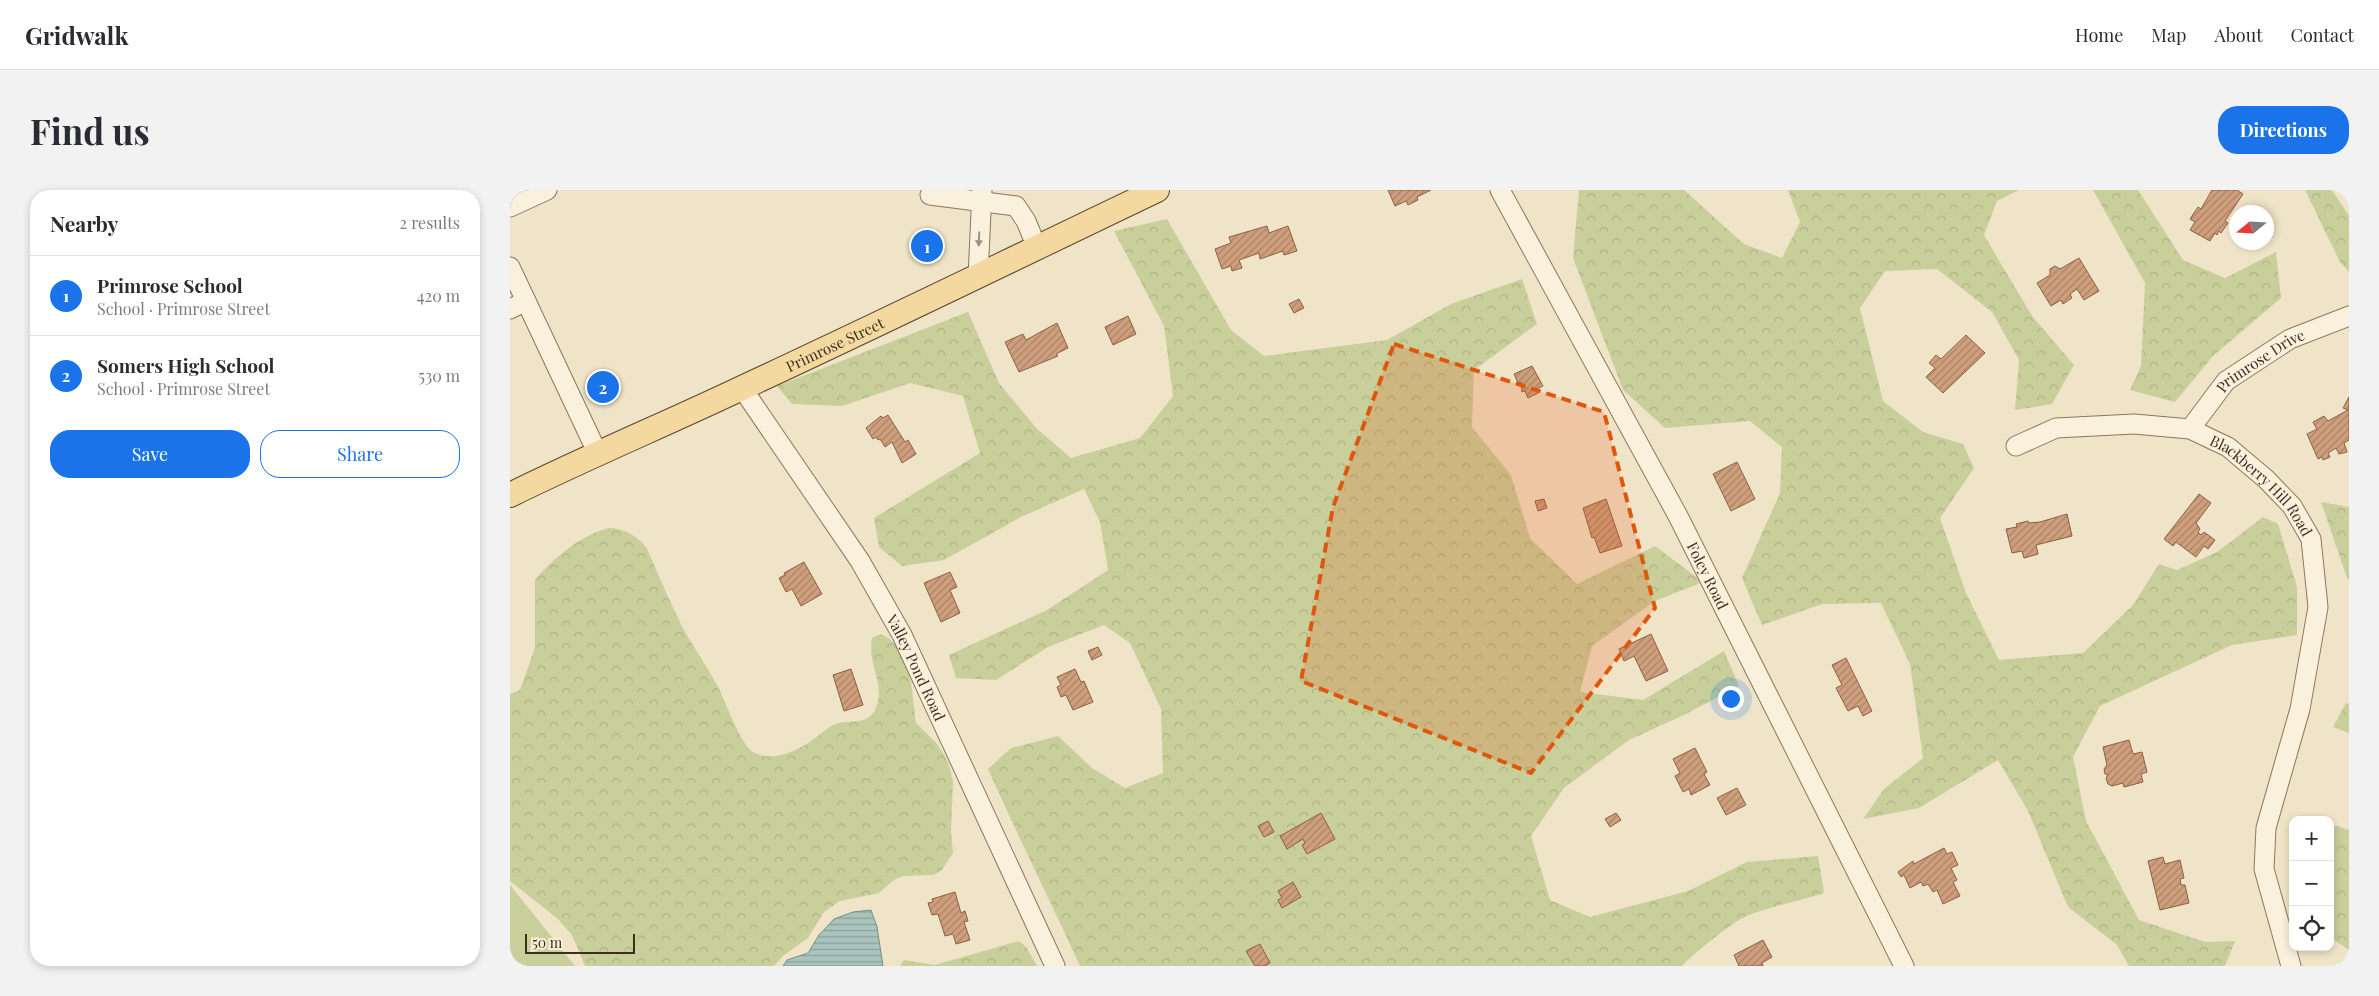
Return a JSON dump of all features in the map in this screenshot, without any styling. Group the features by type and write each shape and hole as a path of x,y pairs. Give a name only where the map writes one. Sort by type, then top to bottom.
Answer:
{"main road":[{"name":"Primrose Street","path":"510,495 597,452 742,388 978,277 1157,190"}],"street":[{"path":"510,207 547,190"},
{"path":"986,199 1010,190"},
{"name":"Foley Road","path":"1500,190 1678,516 1904,966"},
{"path":"930,194 986,199 1016,206 1026,221 1036,248"},
{"path":"978,277 986,199"},
{"path":"510,267 518,305 597,452"},
{"name":"Primrose Drive","path":"2190,429 2226,381 2290,339 2349,316"},
{"name":"Valley Pond Road","path":"742,388 860,561 902,635 1055,966"},
{"name":"Blackberry Hill Road","path":"2016,446 2056,428 2134,424 2190,429 2228,447 2266,479 2292,506 2311,539 2318,606 2300,709 2266,828 2264,869 2291,966"}],"highlighted area":[{"path":"1394,344 1604,412 1655,608 1531,773 1301,681 1333,507"}],"green space":[{"path":"1579,190 1684,190 1744,244 1782,258 1800,222 1788,190 2019,190 1997,201 1984,235 2032,316 2074,365 2052,404 2015,410 2019,360 1992,312 1937,269 1885,271 1860,308 1883,401 1923,432 1963,444 1974,468 1940,518 1966,593 1999,660 2083,653 2133,605 2159,564 2177,570 2217,552 2263,517 2278,524 2297,587 2297,635 2232,645 2100,706 2073,757 2086,821 2139,920 2205,942 2235,941 2225,966 2129,966 2117,945 2068,907 2028,811 1998,760 1919,808 1863,819 1884,789 1923,758 1910,664 1881,603 1822,604 1762,625 1742,578 1780,493 1782,447 1750,421 1665,428 1623,390 1573,258"},
{"path":"2093,190 2138,190 2183,260 2225,278 2276,252 2281,298 2213,356 2175,402 2130,390 2141,366 2145,283"},
{"path":"2305,190 2332,190 2349,216 2349,272 2340,262"},
{"path":"1167,219 1231,330 1264,356 1387,340 1451,304 1522,279 1537,324 1474,370 1472,427 1511,475 1530,538 1577,584 1655,546 1703,582 1655,601 1592,646 1580,692 1643,700 1724,651 1739,686 1686,714 1629,740 1564,788 1531,836 1550,900 1590,917 1688,891 1747,862 1818,856 1824,893 1742,918 1714,938 1682,966 1080,966 988,769 1011,748 1058,736 1092,768 1125,788 1163,773 1161,709 1130,643 1104,625 1048,647 996,680 956,678 949,655 1047,610 1108,570 1100,522 1084,489 1021,517 944,560 902,566 879,547 874,518 980,453 963,396 910,383 842,406 792,404 777,386 968,312 999,383 1037,429 1071,458 1140,438 1173,396 1164,326 1114,231"},
{"path":"2321,502 2349,507 2349,580 2347,578"},
{"path":"609,528 630,533 646,547 684,630 715,682 744,741 753,752 771,756 781,755 808,743 834,725 866,719 871,716 879,697 871,647 872,638 881,634 890,639 903,655 911,682 916,723 938,745 948,762 953,781 951,831 953,853 942,870 933,875 903,876 894,880 879,893 840,901 824,912 808,938 783,956 774,966 585,966 572,935 558,919 510,881 510,694 520,690 535,648 535,580 568,548 598,531"},
{"path":"2346,703 2349,704 2349,733 2333,727"},
{"path":"2334,825 2349,830 2349,950 2334,940"},
{"path":"510,885 575,966 510,966"},
{"path":"1019,941 1027,948 1037,966 900,966 904,960 935,965"}],"water":[{"path":"871,910 877,927 883,966 783,966 787,960 808,953 819,935 834,919 853,912"}],"building":[{"path":"1388,190 1431,190 1417,197 1418,200 1408,205 1406,201 1395,206"},
{"path":"2212,190 2237,190 2243,194 2236,205 2229,205 2229,215 2225,221 2228,223 2221,233 2219,231 2217,235 2215,233 2210,241 2190,230 2195,222 2190,219 2198,207 2201,209"},
{"path":"1267,226 1269,233 1288,226 1297,251 1284,255 1283,251 1260,259 1259,253 1239,260 1242,268 1232,271 1231,266 1222,269 1215,249 1231,243 1229,237"},
{"path":"2079,258 2099,291 2084,300 2077,289 2070,294 2072,298 2063,304 2061,300 2051,306 2037,283 2050,275 2050,269 2055,266 2060,269"},
{"path":"1299,299 1304,308 1294,313 1289,304"},
{"path":"1128,316 1136,334 1113,345 1105,327"},
{"path":"1057,323 1068,348 1056,354 1058,356 1019,372 1005,342 1023,334 1026,340"},
{"path":"1966,335 1985,353 1943,393 1926,377 1935,368 1929,363 1936,355 1941,359"},
{"path":"1532,366 1543,386 1536,389 1538,393 1528,398 1525,391 1522,392 1521,382 1518,383 1514,374"},
{"path":"2349,397 2349,440 2344,443 2347,452 2339,454 2336,448 2328,453 2330,457 2323,460 2322,457 2318,459 2307,434 2317,429 2313,422 2324,416 2328,421 2348,410 2343,408"},
{"path":"888,415 905,442 908,440 916,454 902,463 892,442 885,447 880,439 878,440 876,437 873,439 866,428 881,416 883,418"},
{"path":"1737,462 1755,499 1731,511 1713,474"},
{"path":"2199,494 2211,503 2196,523 2200,529 2198,532 2201,535 2204,532 2215,540 2208,549 2204,546 2196,557 2176,542 2173,546 2164,539"},
{"path":"1544,499 1547,508 1538,511 1535,501"},
{"path":"1606,499 1622,546 1600,553 1594,537 1592,538 1583,508"},
{"path":"2067,514 2072,536 2036,545 2038,554 2024,558 2022,551 2012,553 2006,529 2017,527 2016,524 2028,521 2029,523 2040,522"},
{"path":"804,562 822,594 801,606 792,589 786,592 779,578 785,575 784,573"},
{"path":"950,572 957,587 950,590 960,613 941,622 924,583"},
{"path":"1651,634 1668,671 1646,681 1634,656 1624,661 1619,649"},
{"path":"1098,647 1102,655 1092,660 1088,651"},
{"path":"1846,658 1872,711 1863,716 1858,706 1848,711 1836,688 1842,685 1832,665"},
{"path":"851,669 863,705 844,711 833,675"},
{"path":"1075,669 1081,682 1084,681 1093,702 1073,710 1066,695 1061,697 1057,687 1061,685 1057,677"},
{"path":"2129,740 2133,754 2142,752 2147,772 2141,774 2143,782 2124,787 2123,783 2112,786 2108,784 2106,778 2108,775 2105,774 2104,769 2107,765 2103,747"},
{"path":"1695,748 1707,772 1704,774 1710,785 1691,795 1689,789 1683,792 1675,776 1680,773 1673,759"},
{"path":"1737,788 1746,805 1726,815 1717,798"},
{"path":"1321,813 1335,839 1307,854 1302,845 1305,843 1303,839 1287,849 1280,836"},
{"path":"1616,813 1621,820 1610,827 1605,819"},
{"path":"1268,821 1274,832 1264,837 1258,826"},
{"path":"1944,848 1947,854 1952,852 1958,865 1951,868 1957,880 1953,882 1960,896 1943,904 1937,890 1933,892 1928,884 1923,886 1921,882 1910,888 1904,875 1901,877 1898,872 1913,861 1914,864"},
{"path":"2163,857 2165,864 2180,860 2184,878 2180,879 2181,885 2185,885 2189,903 2160,910 2148,861"},
{"path":"1293,882 1301,897 1282,908 1278,900 1282,898 1278,891"},
{"path":"955,892 961,913 965,911 968,921 964,922 970,940 956,944 953,934 945,936 938,914 932,915 928,903 933,902 932,899"},
{"path":"1763,940 1772,957 1762,963 1763,966 1739,966 1734,955"},
{"path":"1260,944 1270,963 1265,966 1255,966 1246,951"}],"place":[{"name":"Primrose School","path":"927,246"},
{"name":"Somers High School","path":"603,387"}]}
